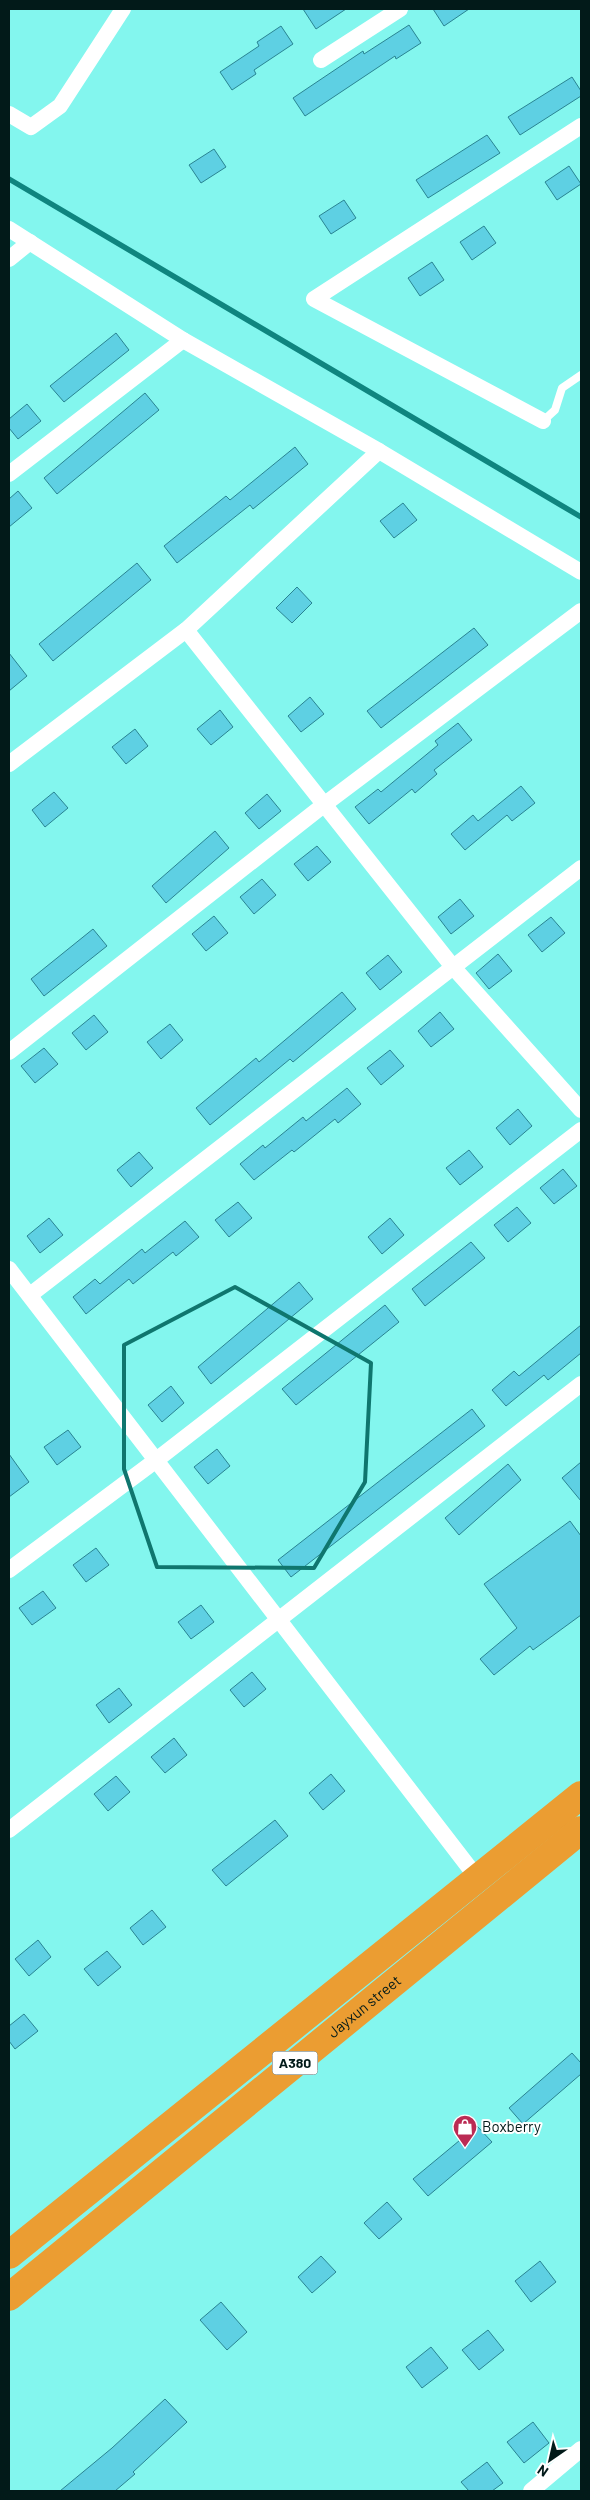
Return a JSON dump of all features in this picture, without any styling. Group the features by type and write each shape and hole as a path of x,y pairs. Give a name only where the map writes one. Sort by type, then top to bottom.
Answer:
{"highway":[{"name":"Jayxun street","path":"9,2255 581,1795"},
{"name":"Jayxun street","path":"9,2297 581,1830"}],"street":[{"path":"9,114 31,127 60,106 123,9"},
{"path":"321,60 400,9"},
{"path":"543,422 314,299 581,126"},
{"path":"9,229 183,340 379,451 581,572"},
{"path":"9,259 30,242"},
{"path":"9,474 183,340"},
{"path":"9,764 186,630 379,451"},
{"path":"9,1052 325,804 581,611"},
{"path":"186,630 453,967 581,1110"},
{"path":"30,1295 581,868"},
{"path":"9,1570 155,1461 581,1130"},
{"path":"9,1269 478,1879"},
{"path":"9,1830 581,1384"},
{"path":"530,2491 581,2450"}],"lane":[{"path":"543,422 554,410 562,388 581,375"}],"highlighted area":[{"path":"235,1287 371,1363 365,1482 314,1568 157,1567 124,1469 124,1345"}],"building":[{"path":"303,9 346,9 316,29"},
{"path":"433,9 469,9 444,26"},
{"path":"409,25 421,43 396,59 395,56 305,116 293,98 363,51 364,54"},
{"path":"281,26 293,44 254,70 256,74 232,90 220,72 259,46 257,42"},
{"path":"572,77 581,91 581,96 520,135 508,117"},
{"path":"487,135 500,153 428,198 416,180"},
{"path":"214,149 226,167 201,183 189,165"},
{"path":"569,166 581,184 557,200 545,182"},
{"path":"344,200 356,218 331,234 319,216"},
{"path":"484,226 496,243 472,260 460,242"},
{"path":"432,262 444,280 420,296 408,278"},
{"path":"116,333 129,350 64,402 50,386"},
{"path":"145,393 159,410 57,494 44,478"},
{"path":"27,404 41,421 18,439 9,428 9,419"},
{"path":"295,447 308,464 253,509 250,505 177,563 164,546 226,496 230,500"},
{"path":"18,491 32,508 9,527 9,499"},
{"path":"403,503 417,520 394,538 380,521"},
{"path":"137,563 151,580 53,661 39,644"},
{"path":"297,587 312,603 292,623 276,608"},
{"path":"474,628 488,645 381,728 367,711"},
{"path":"9,653 27,676 9,691"},
{"path":"310,697 324,714 301,732 288,716"},
{"path":"220,710 233,727 211,745 197,729"},
{"path":"458,723 472,740 434,770 437,774 415,793 412,789 369,824 355,807 378,789 381,792 438,745 435,741"},
{"path":"135,729 148,746 126,764 112,747"},
{"path":"521,786 535,803 512,821 507,815 465,850 451,834 473,815 478,821"},
{"path":"54,792 68,808 45,827 32,810"},
{"path":"267,794 281,811 259,829 245,813"},
{"path":"215,831 229,848 166,903 152,886"},
{"path":"317,846 331,862 308,881 294,864"},
{"path":"262,879 276,895 254,914 240,897"},
{"path":"460,899 474,916 451,934 438,917"},
{"path":"214,916 228,933 206,951 192,934"},
{"path":"551,917 565,933 542,952 528,935"},
{"path":"93,929 107,946 44,996 31,979"},
{"path":"498,954 512,971 489,989 476,973"},
{"path":"388,955 402,972 380,990 366,973"},
{"path":"342,992 356,1009 293,1062 290,1059 210,1125 196,1108 256,1058 259,1062"},
{"path":"440,1012 454,1029 431,1047 418,1031"},
{"path":"94,1015 108,1032 86,1050 72,1033"},
{"path":"170,1024 183,1040 161,1059 147,1042"},
{"path":"44,1048 58,1064 35,1083 21,1066"},
{"path":"390,1050 404,1066 381,1085 367,1068"},
{"path":"347,1088 361,1104 338,1123 335,1119 294,1152 292,1150 254,1180 240,1164 263,1145 265,1148 303,1117 306,1121"},
{"path":"518,1109 532,1126 510,1145 496,1128"},
{"path":"469,1150 483,1167 460,1185 446,1168"},
{"path":"139,1152 153,1168 131,1187 117,1170"},
{"path":"563,1169 577,1186 554,1204 540,1188"},
{"path":"238,1202 252,1218 229,1237 215,1220"},
{"path":"517,1207 531,1223 508,1242 494,1225"},
{"path":"49,1218 63,1235 40,1253 27,1236"},
{"path":"390,1218 404,1235 382,1254 368,1237"},
{"path":"185,1221 199,1237 176,1256 173,1252 133,1284 129,1279 86,1314 73,1297 95,1279 100,1284 142,1249 145,1253"},
{"path":"471,1242 485,1258 425,1306 412,1289"},
{"path":"299,1282 313,1299 211,1384 198,1367"},
{"path":"385,1305 399,1322 296,1405 282,1389"},
{"path":"581,1325 581,1353 548,1380 544,1375 506,1406 492,1390 514,1371 519,1376"},
{"path":"171,1386 184,1403 162,1422 148,1405"},
{"path":"472,1409 485,1426 291,1577 278,1560"},
{"path":"68,1430 81,1447 57,1465 44,1447"},
{"path":"217,1449 230,1466 208,1484 194,1467"},
{"path":"9,1454 29,1482 9,1497"},
{"path":"581,1462 581,1501 562,1478"},
{"path":"508,1464 521,1480 459,1535 445,1518"},
{"path":"570,1521 581,1536 581,1615 533,1650 530,1646 494,1675 480,1659 517,1628 484,1584"},
{"path":"96,1548 109,1565 86,1582 73,1565"},
{"path":"43,1591 56,1608 32,1625 19,1608"},
{"path":"201,1605 214,1622 191,1639 178,1622"},
{"path":"252,1672 266,1689 244,1707 230,1690"},
{"path":"119,1688 132,1705 109,1723 96,1705"},
{"path":"174,1738 187,1755 165,1773 151,1757"},
{"path":"331,1774 345,1791 323,1810 309,1793"},
{"path":"116,1776 130,1792 108,1811 94,1794"},
{"path":"275,1820 288,1836 226,1886 212,1870"},
{"path":"152,1910 166,1927 143,1945 130,1928"},
{"path":"38,1940 51,1957 29,1976 15,1959"},
{"path":"107,1951 121,1967 98,1986 84,1969"},
{"path":"24,2014 38,2031 15,2049 9,2041 9,2026"},
{"path":"572,2053 581,2063 581,2074 523,2124 509,2108"},
{"path":"477,2126 492,2142 428,2196 413,2179"},
{"path":"387,2202 402,2219 379,2239 364,2223"},
{"path":"321,2256 336,2272 312,2293 298,2277"},
{"path":"540,2261 556,2282 531,2302 515,2281"},
{"path":"221,2302 247,2332 227,2350 200,2320"},
{"path":"488,2330 504,2350 479,2370 462,2350"},
{"path":"431,2347 448,2368 422,2388 406,2367"},
{"path":"165,2399 187,2422 133,2472 135,2474 115,2491 60,2491 112,2448"},
{"path":"533,2422 549,2443 524,2463 507,2442"},
{"path":"487,2462 503,2483 492,2491 469,2491 461,2482"}],"waterway":[{"path":"9,179 581,517"}],"place":[{"name":"Boxberry","path":"465,2148"}]}
